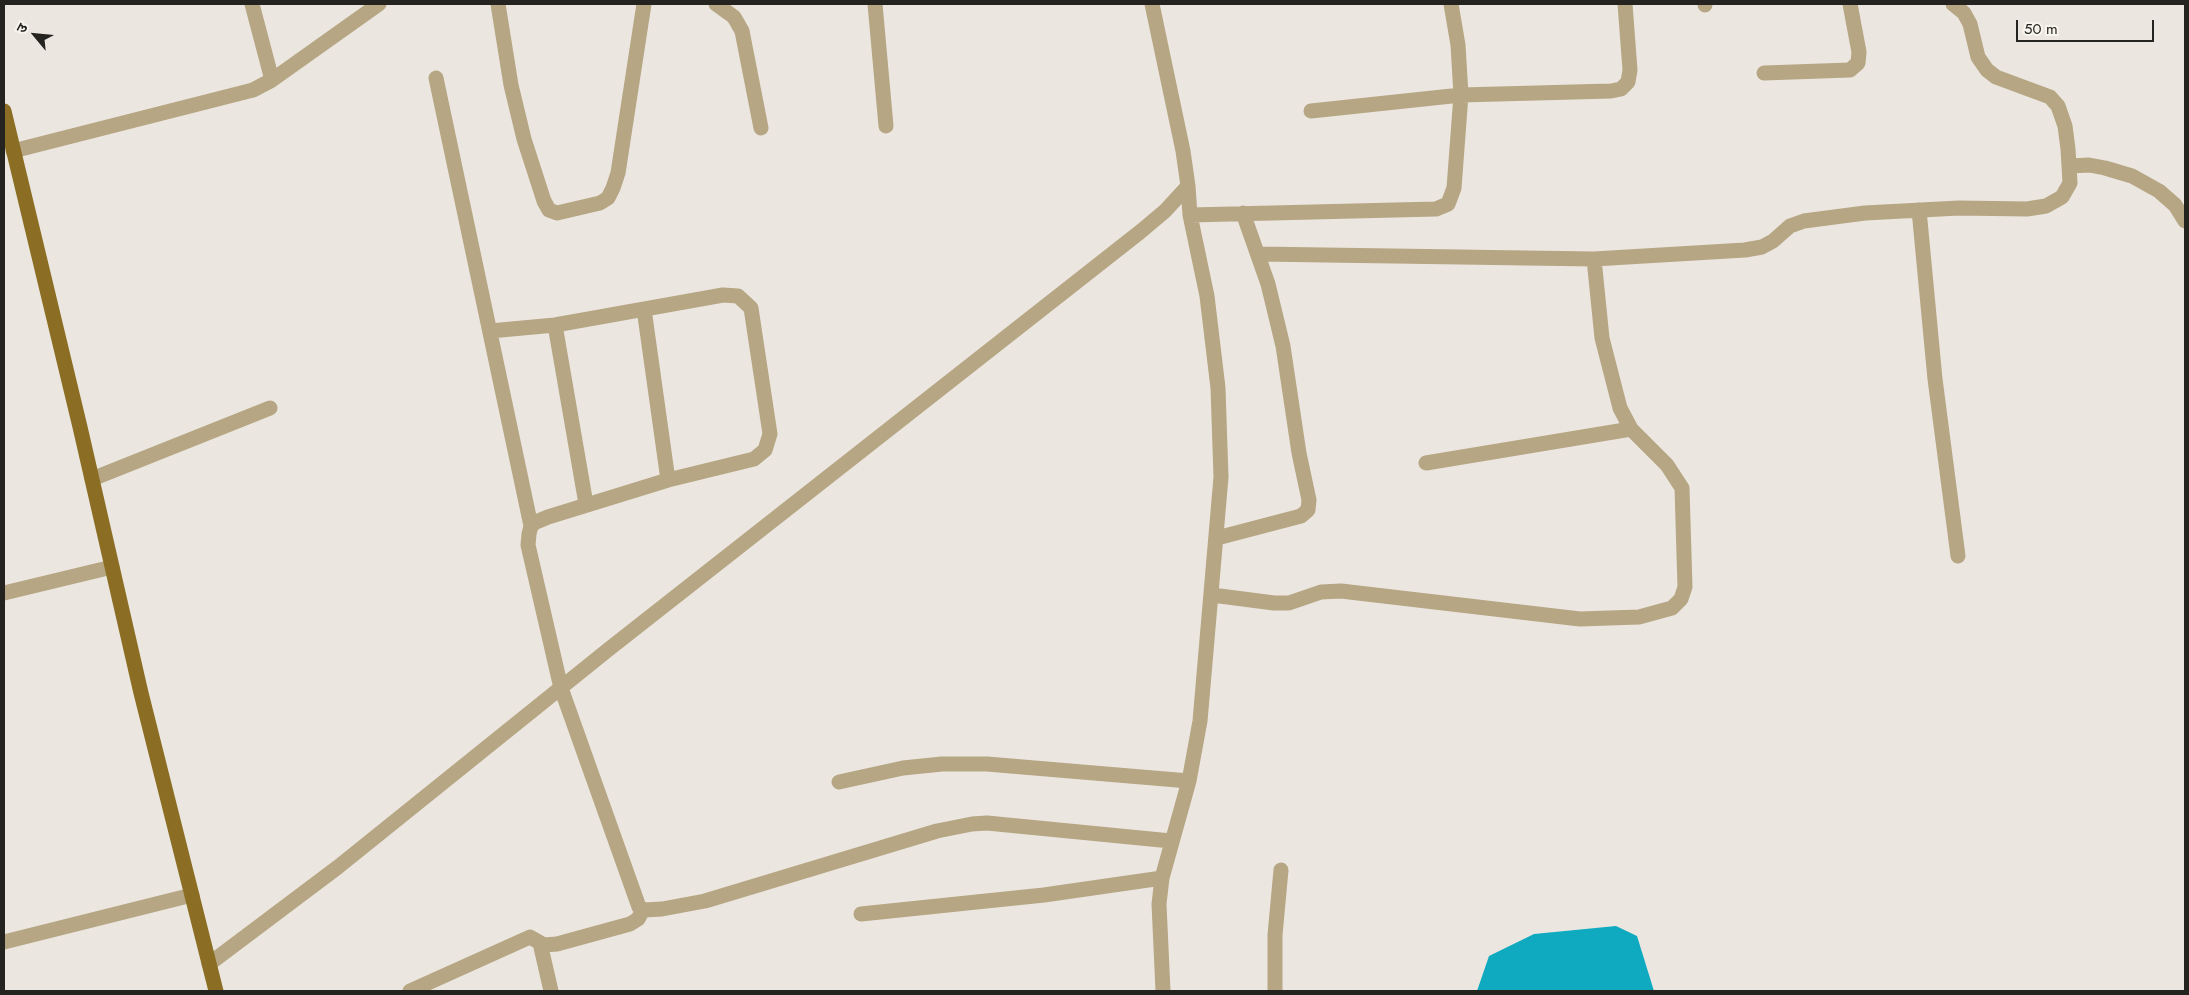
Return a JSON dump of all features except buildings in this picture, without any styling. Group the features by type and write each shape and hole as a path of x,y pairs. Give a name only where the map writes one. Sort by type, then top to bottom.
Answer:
{"main road":[{"path":"4,111 112,567 216,991"}],"street":[{"path":"252,4 272,80"},
{"path":"13,151 253,90 272,80 379,4"},
{"path":"498,4 511,85 524,139 544,201 549,210 557,213 600,202 608,198 613,188 618,173 644,4"},
{"path":"716,4 734,17 742,31 761,128"},
{"path":"875,4 886,126"},
{"path":"1152,4 1183,151 1190,215 1207,296 1218,388 1221,477 1200,721 1189,781 1162,878 1159,904 1163,991"},
{"path":"1190,215 1436,209 1448,204 1454,188 1461,95 1458,45 1451,4"},
{"path":"1311,111 1461,95 1611,91 1621,89 1628,82 1630,70 1625,4"},
{"path":"1764,73 1850,70 1858,63 1859,52 1850,4"},
{"path":"1258,254 1594,259 1744,250 1762,247 1797,223 1864,213 2046,206 2062,197 2070,183 2065,126 2058,106 2050,97 1996,77 1987,70 1978,57 1970,24 1964,13 1953,4"},
{"path":"436,78 531,526 528,545 561,688 636,905 643,910 662,909 705,900 937,831 972,824 987,823 1171,841"},
{"path":"2070,166 2089,165 2132,176 2159,191 2175,206 2185,221"},
{"path":"209,964 338,867 561,688 1140,232 1188,186"},
{"path":"1919,210 1935,379 1958,556"},
{"path":"1217,538 1301,516 1308,510 1309,500 1298,444 1283,346 1258,254 1243,213"},
{"path":"1212,595 1274,603 1289,603 1321,592 1341,591 1580,619 1639,617 1672,608 1681,599 1685,587 1682,488 1667,465 1631,429 1620,408 1602,338 1594,259"},
{"path":"490,331 555,325 723,295 738,296 751,308 770,434 765,450 754,459 668,480 586,504 548,517 531,526"},
{"path":"644,308 668,480"},
{"path":"555,325 586,504"},
{"path":"92,479 270,408"},
{"path":"1426,463 1631,429"},
{"path":"4,593 112,567"},
{"path":"839,782 903,768 942,764 987,764 1189,781"},
{"path":"1275,991 1275,935 1281,870"},
{"path":"861,914 1044,895 1162,878"},
{"path":"4,942 192,895"},
{"path":"410,991 527,938 532,937 546,946 557,944 630,924 638,918 643,910"},
{"path":"540,943 551,991"}],"water":[{"path":"1616,926 1637,936 1654,991 1477,991 1489,956 1534,934"}]}
